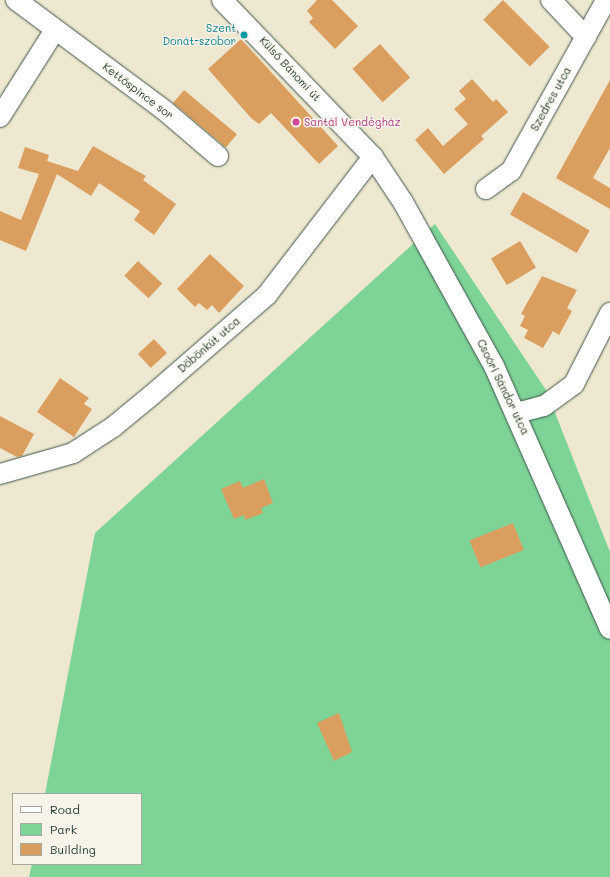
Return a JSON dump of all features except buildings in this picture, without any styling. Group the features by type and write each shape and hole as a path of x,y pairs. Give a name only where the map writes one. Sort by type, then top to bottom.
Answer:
{"street":[{"name":"Kettőspince sor","path":"16,0 164,110 218,156"},
{"name":"Külső Bánomi út","path":"222,0 373,157"},
{"path":"551,0 586,37"},
{"name":"Szedres utca","path":"486,189 512,171 606,0"},
{"path":"0,117 55,30"},
{"name":"Csoóri Sándor utca","path":"373,157 433,252 517,413 610,629"},
{"name":"Döbönkút utca","path":"0,474 73,453 146,399 267,295 373,157"},
{"path":"517,413 544,406 574,384 610,313"}],"green space":[{"path":"435,224 546,390 610,552 610,877 29,877 32,865 142,865 142,793 45,793 95,533"}],"place":[{"name":"Szent Donát-szobor","path":"244,35"},
{"name":"Santál Vendégház","path":"296,122"}]}
